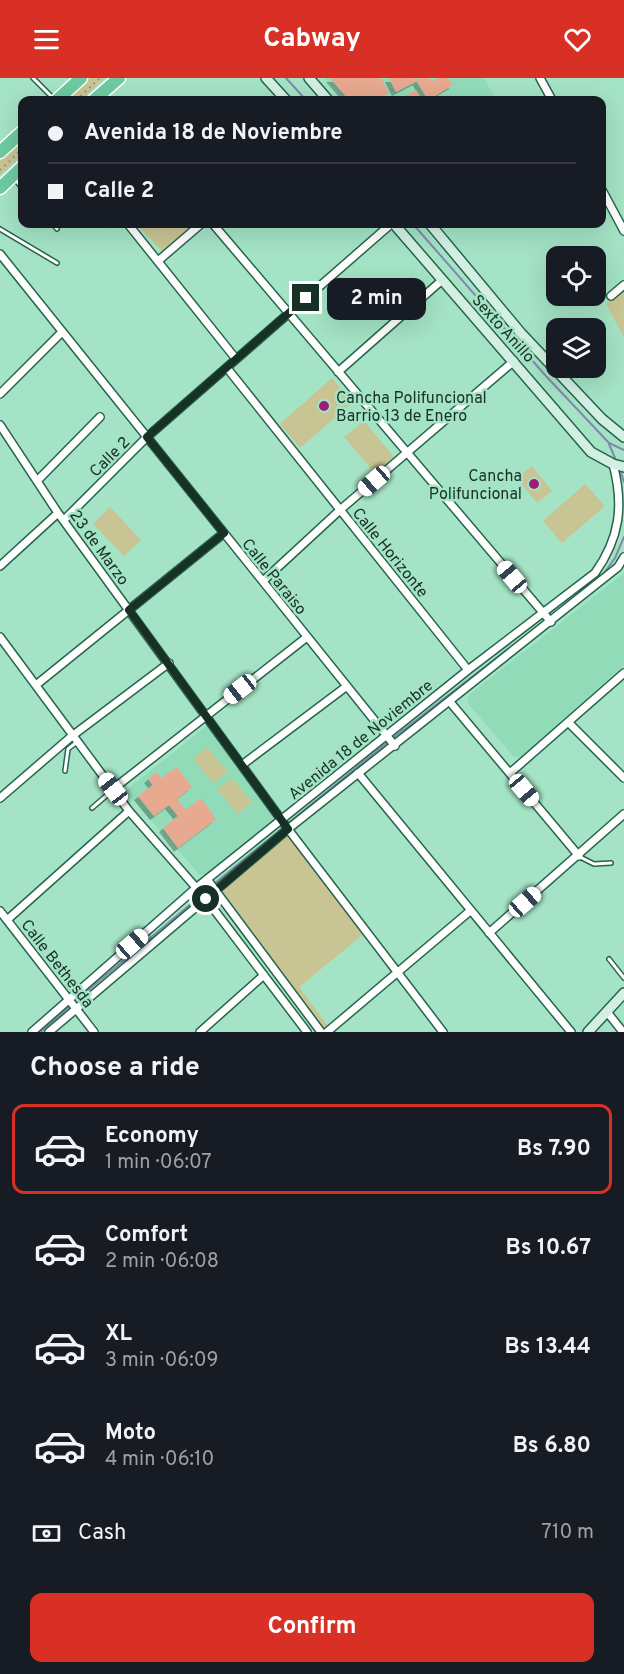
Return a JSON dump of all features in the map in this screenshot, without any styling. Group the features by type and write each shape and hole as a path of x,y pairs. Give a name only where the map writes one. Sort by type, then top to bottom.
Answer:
{"highway":[{"path":"99,96 119,78"},
{"path":"61,96 78,79"},
{"path":"2,146 18,135"},
{"path":"0,188 18,171"}],"main road":[{"path":"266,78 282,96"},
{"path":"309,78 325,96"},
{"name":"Sexto Anillo","path":"395,228 514,361 586,447 613,464 624,467"},
{"name":"Sexto Anillo","path":"433,228 520,333 602,419 624,437"},
{"path":"588,1032 624,993"}],"street":[{"path":"540,78 550,96"},
{"path":"606,197 624,231"},
{"path":"131,228 236,359"},
{"path":"158,261 196,228"},
{"path":"216,228 546,618"},
{"name":"Calle 2","path":"64,520 147,437 387,228"},
{"name":"Calle Paraiso","path":"0,254 391,741"},
{"path":"339,372 441,281"},
{"path":"611,296 624,285"},
{"path":"0,394 62,332"},
{"path":"262,581 340,510 514,361"},
{"name":"Calle Horizonte","path":"227,368 468,670"},
{"path":"37,481 100,417"},
{"name":"23 de Marzo","path":"0,425 58,513 395,973 442,1032"},
{"name":"Avenida 18 de Noviembre","path":"32,1032 72,1004 206,898 212,886 285,824 391,741 450,702 595,573 607,557 615,540 620,511 618,483 613,464"},
{"path":"0,566 58,513"},
{"path":"36,685 224,533"},
{"name":"Avenida 18 de Noviembre","path":"49,1032 72,1004 197,889 212,886 285,824 358,773 468,670 618,567 624,557"},
{"path":"0,637 3,648 36,685 129,811 206,898 307,1032"},
{"path":"113,789 307,637"},
{"path":"0,798 169,663"},
{"path":"510,773 624,674"},
{"path":"242,765 346,686"},
{"path":"450,702 579,856"},
{"path":"568,722 624,778"},
{"path":"358,773 571,1032"},
{"path":"7,920 129,811"},
{"path":"489,933 624,814"},
{"path":"212,886 321,1032"},
{"name":"Calle Bethesda","path":"0,911 94,1032"},
{"path":"327,1032 470,911"},
{"path":"200,1032 264,975"},
{"path":"607,1012 623,1032"}],"lane":[{"path":"33,78 53,96"},
{"path":"13,176 18,183"},
{"path":"0,229 57,263"},
{"path":"65,771 68,749 74,739"},
{"path":"92,808 113,789"},
{"path":"579,856 594,864 610,863"},
{"path":"609,959 624,978"}],"path":[{"path":"80,96 100,78"},
{"path":"0,170 18,154"}],"shaded area":[{"path":"88,78 105,78 85,96 68,96"},
{"path":"325,78 484,78 494,96 341,96"},
{"path":"18,143 18,159 0,175 0,160"},
{"path":"140,228 190,228 163,252"},
{"path":"624,289 624,337 606,304"},
{"path":"332,378 352,403 300,448 280,424"},
{"path":"364,421 394,457 375,473 344,437"},
{"name":"Cancha Polifuncional","path":"532,466 552,491 537,503 517,478"},
{"path":"585,484 605,506 562,543 543,521"},
{"path":"110,507 141,540 124,556 93,524"},
{"path":"624,573 624,665 522,757 514,757 467,702 469,695"},
{"path":"209,724 275,815 274,819 207,874 200,875 125,791"},
{"path":"207,747 228,772 213,783 193,759"},
{"path":"232,778 252,802 238,814 217,789"},
{"path":"284,829 365,933 299,987 329,1027 323,1032 218,893"}],"building":[{"path":"330,78 381,78 389,93 383,96 346,96"},
{"path":"389,78 415,78 417,81 396,92"},
{"path":"429,78 432,82 438,78 448,78 453,85 435,96 426,96 416,80"},
{"path":"416,90 420,96 405,96"},
{"path":"177,767 192,787 177,799 186,810 201,798 216,819 178,848 163,828 178,816 169,805 154,816 138,796 153,785 148,779 157,772 161,778"}],"waterway":[{"path":"286,78 302,96"},
{"path":"416,228 545,375 609,443 624,450"},
{"path":"609,444 615,458"},
{"path":"621,473 624,482"},
{"path":"602,576 615,558 624,537"},
{"path":"214,884 384,745 583,591"},
{"path":"74,1002 210,888"},
{"path":"270,969 316,1032"},
{"path":"41,1032 70,1006"}],"place":[{"name":"Cancha Polifuncional Barrio 13 de Enero","path":"324,406"},
{"name":"Cancha Polifuncional","path":"534,484"}],"route":[{"path":"206,899 288,829 129,610 224,533 147,437 306,298"}]}
